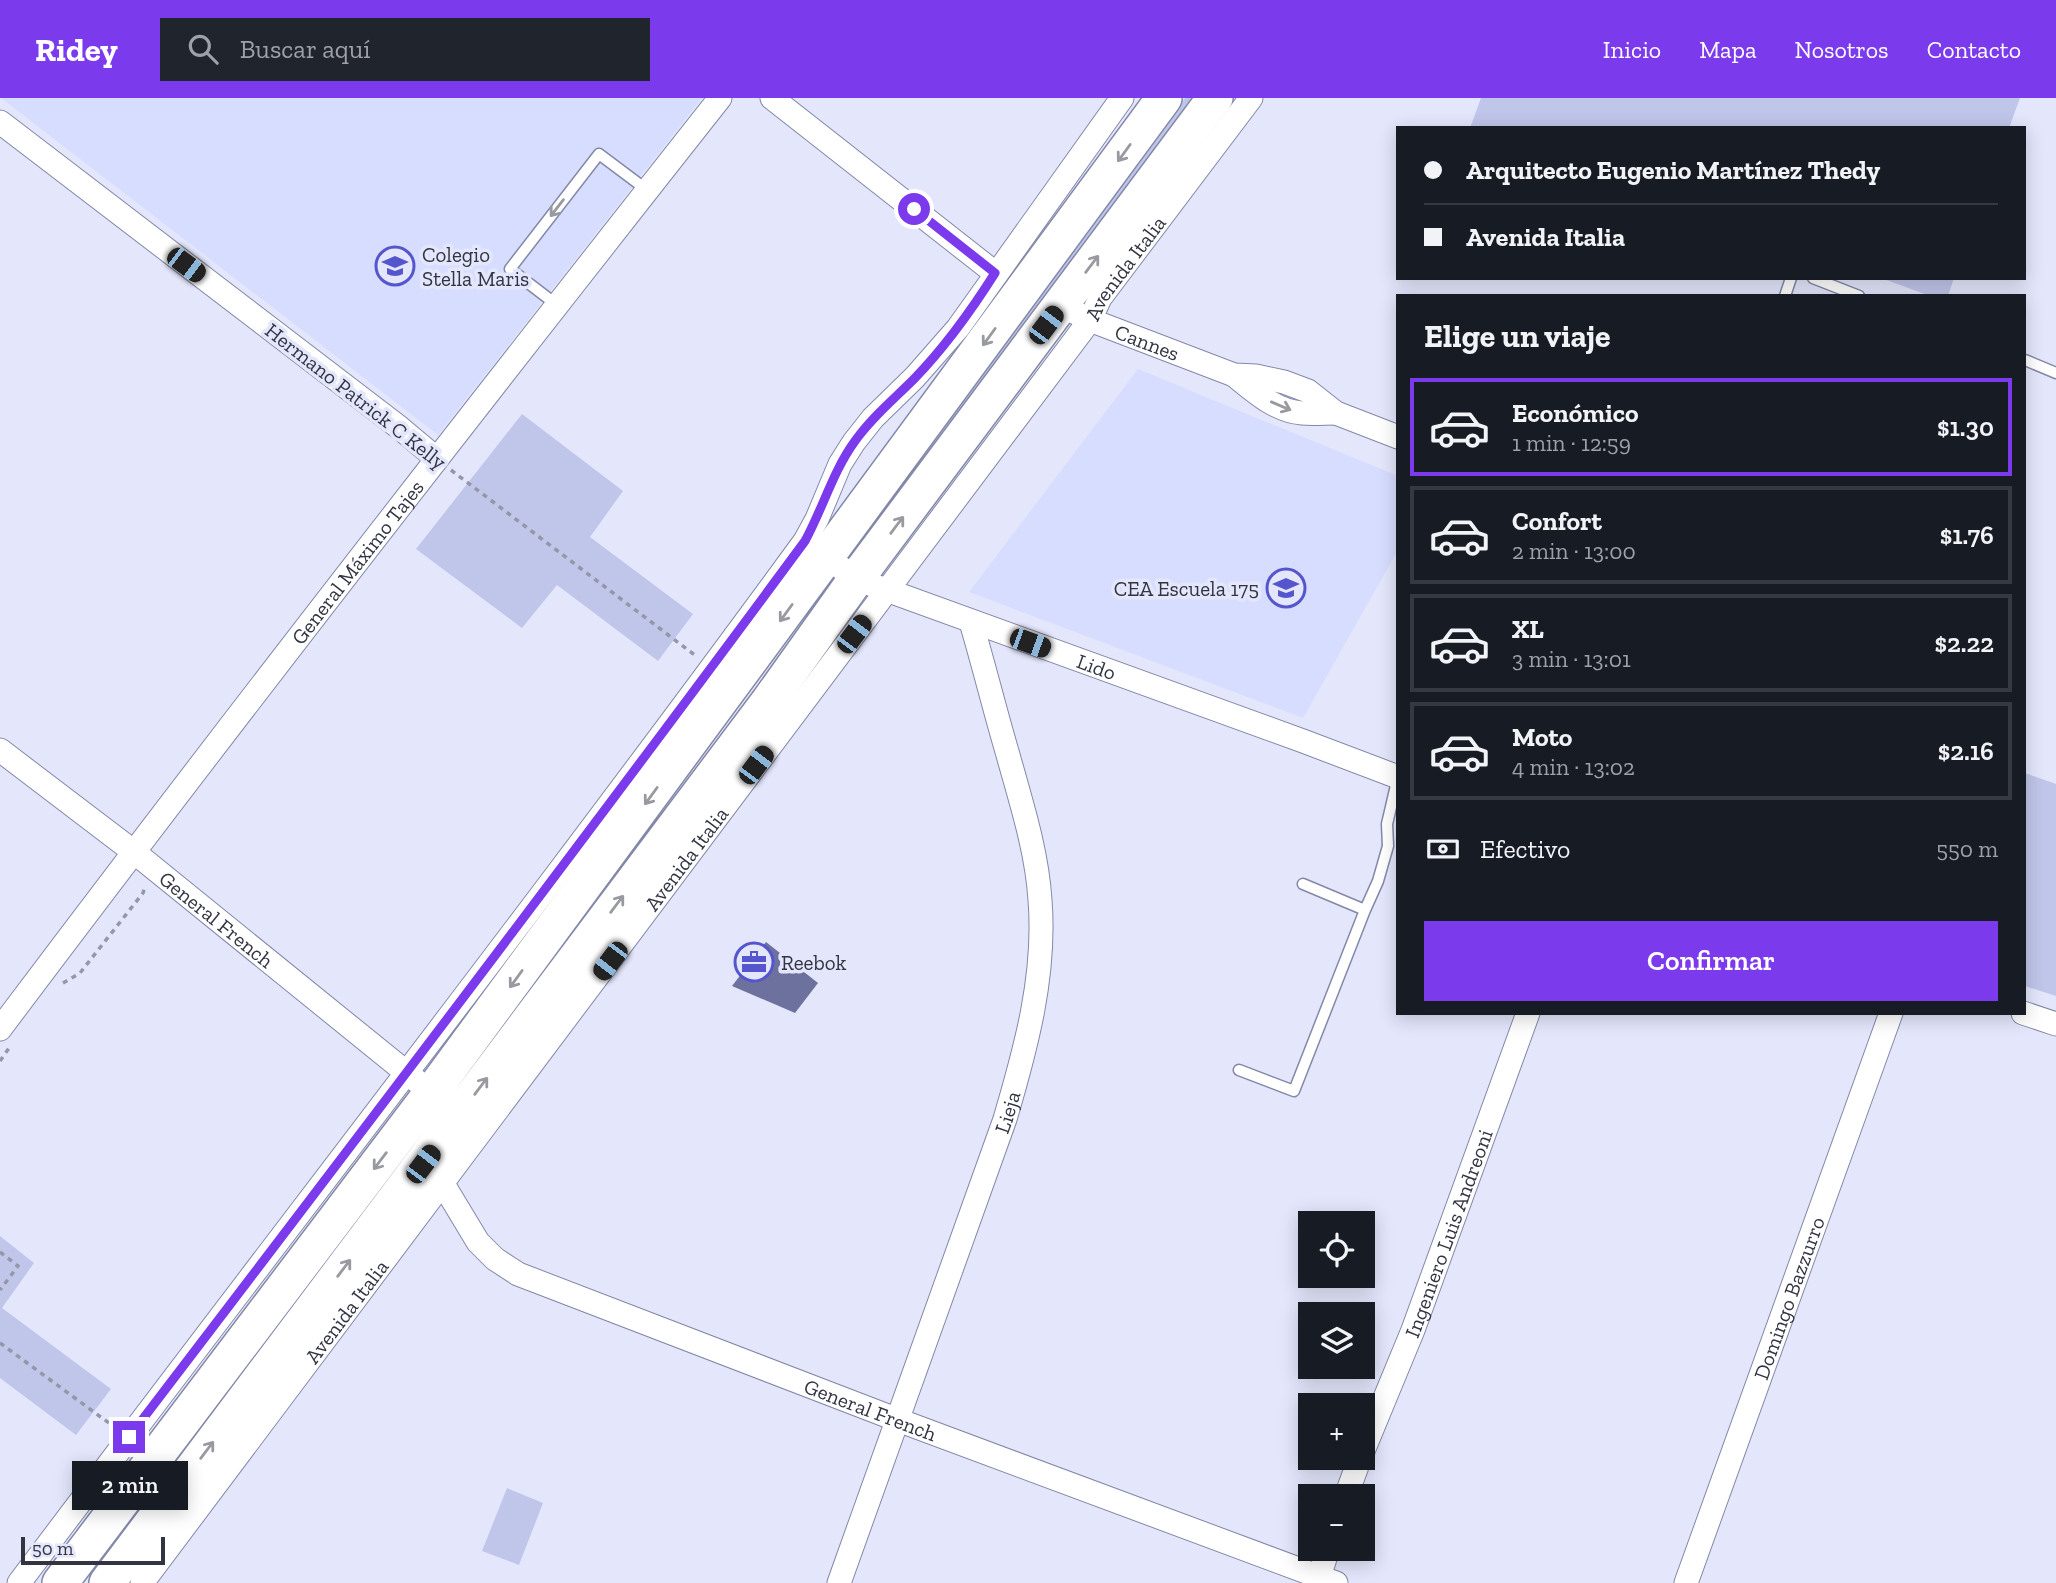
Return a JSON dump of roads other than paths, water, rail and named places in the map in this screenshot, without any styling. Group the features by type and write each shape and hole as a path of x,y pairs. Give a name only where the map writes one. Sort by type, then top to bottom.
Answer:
{"main road":[{"path":"61,1583 420,1082 816,549 1164,98"},
{"name":"Avenida Italia","path":"107,1583 753,723 871,585 1076,312 1215,98"}],"street":[{"name":"General Máximo Tajes","path":"8,1034 134,852 720,98"},
{"path":"772,98 995,273"},
{"path":"19,1583 129,1437 420,1082 712,668 816,549 817,519 840,464 854,442 873,418 915,377 958,328 1122,98"},
{"name":"Avenida Italia","path":"1076,312 1100,298 1251,98"},
{"name":"Hermano Patrick C Kelly","path":"0,122 437,459"},
{"name":"Cannes","path":"1076,312 1234,375 1281,408 1301,413 1336,413 1396,436"},
{"name":"Lido","path":"816,549 871,585 1396,776"},
{"name":"Avenida Italia","path":"142,1583 443,1184 871,585"},
{"name":"Lieja","path":"839,1583 1005,1119 1023,1058 1040,965 1040,900 1028,824 971,622"},
{"name":"General French","path":"0,750 134,852 420,1082"},
{"path":"2026,1014 2056,1024"},
{"name":"Ingeniero Luis Andreoni","path":"1375,1422 1413,1330 1527,1015"},
{"name":"Domingo Bazzurro","path":"1686,1583 1890,1015"},
{"name":"General French","path":"443,1184 478,1242 495,1259 519,1275 1327,1580"},
{"path":"1327,1580 1328,1561"}],"lane":[{"path":"557,305 510,269 599,154 647,190"},
{"path":"1818,280 1853,294"},
{"path":"2026,360 2056,373"},
{"path":"1239,1070 1294,1091 1378,881 1388,846 1387,824 1396,786"},
{"path":"1303,884 1365,910"}],"place":[{"name":"Colegio Stella Maris","path":"395,266"},
{"name":"CEA Escuela 175","path":"1286,588"},
{"name":"Reebok","path":"754,962"}]}
